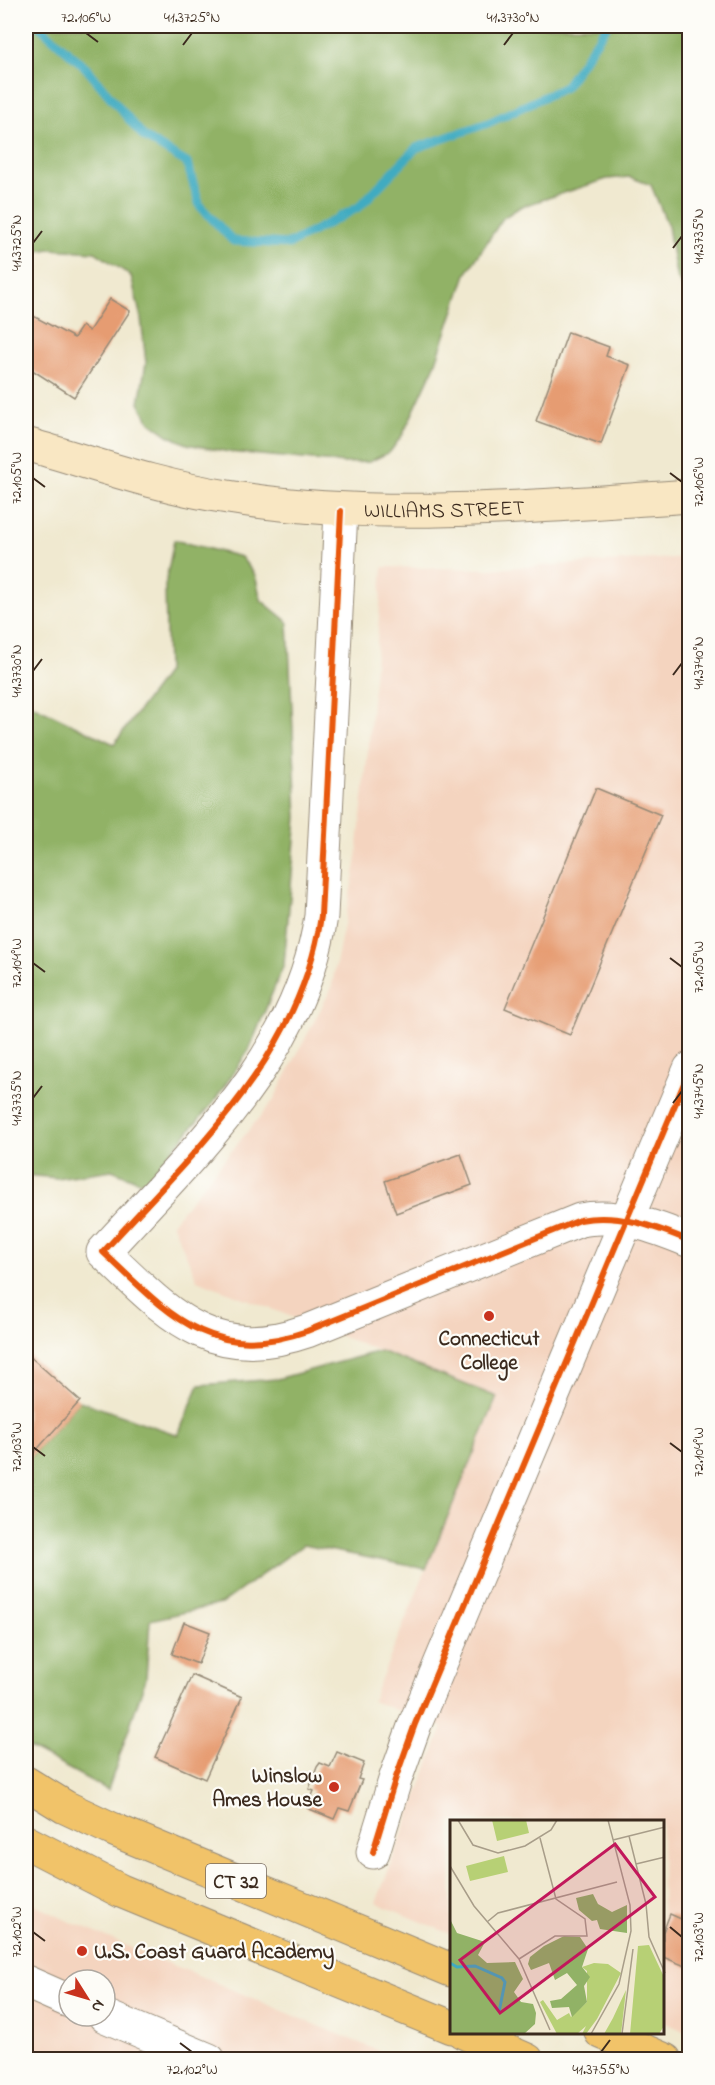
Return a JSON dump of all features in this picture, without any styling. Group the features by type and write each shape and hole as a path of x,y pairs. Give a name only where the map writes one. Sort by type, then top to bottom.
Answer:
{"highway":[{"name":"CT 32","path":"26,1783 65,1807 123,1834 450,1970"},
{"name":"CT 32","path":"26,1842 121,1891 450,2027"},
{"path":"468,2034 527,2060"},
{"path":"606,2034 665,2060"}],"street":[{"name":"WILLIAMS STREET","path":"26,444 226,497 341,510 480,510 690,496"},
{"path":"341,510 321,916 308,975 282,1034 246,1089 223,1119 103,1252 181,1322 213,1335 258,1341 278,1339 307,1331 573,1222 600,1218 626,1220 651,1226 690,1241"},
{"path":"374,1852 394,1780 415,1724 690,1069"},
{"path":"26,1982 57,1996"},
{"path":"117,2021 209,2060"}],"shaded area":[{"name":"Connecticut College","path":"689,557 689,2033 664,2022 664,1820 450,1820 450,1934 376,1903 443,1727 372,1701 497,1397 197,1280 172,1223 273,1101 331,989 356,864 369,741 383,567 488,569"},
{"name":"U.S. Coast Guard Academy","path":"26,1900 70,1922 398,2059 26,2059"}],"green space":[{"path":"26,26 689,26 689,300 676,275 668,226 651,185 630,177 607,179 520,207 503,218 466,274 435,365 403,434 390,452 369,462 345,463 229,452 187,444 168,435 150,422 139,403 146,363 141,318 131,276 95,252 50,249 26,253"},
{"path":"174,540 241,557 255,575 261,600 288,622 297,817 284,964 249,1050 213,1103 144,1183 112,1170 57,1178 26,1175 26,702 114,744 167,672 165,586"},
{"path":"380,1351 497,1397 426,1569 303,1545 221,1604 150,1620 146,1678 108,1790 26,1746 26,1462 80,1401 178,1435 199,1385 277,1379"}],"building":[{"path":"110,299 130,311 74,397 26,366 26,312 74,338 82,326 89,331"},
{"path":"568,332 609,347 606,356 630,365 601,444 536,421"},
{"path":"596,788 661,815 570,1035 505,1008"},
{"path":"461,1154 472,1185 396,1213 385,1181"},
{"path":"26,1353 80,1401 26,1462"},
{"path":"184,1622 210,1632 198,1664 172,1654"},
{"path":"192,1675 242,1697 205,1779 155,1757"},
{"name":"Winslow Ames House","path":"337,1752 364,1763 358,1779 362,1780 349,1811 339,1808 334,1819 307,1808 314,1791 309,1789 317,1767 320,1763 330,1767"},
{"path":"670,1914 690,1923 690,1968 664,1957 664,1929"}],"waterway":[{"path":"39,26 86,68 144,137 187,163 200,206 233,241 289,244 359,207 416,148 488,123 565,87 607,26"}],"cycle path":[{"path":"341,511 321,916 310,966 291,1013 267,1057 238,1099 206,1139 103,1252 148,1294 193,1327 217,1337 243,1341 273,1340 307,1331 580,1220 608,1218 636,1222 690,1241"},
{"path":"373,1852 415,1724 690,1069"}],"place":[{"name":"Connecticut College","path":"489,1316"},
{"name":"Winslow Ames House","path":"334,1787"},
{"name":"U.S. Coast Guard Academy","path":"82,1951"}]}
